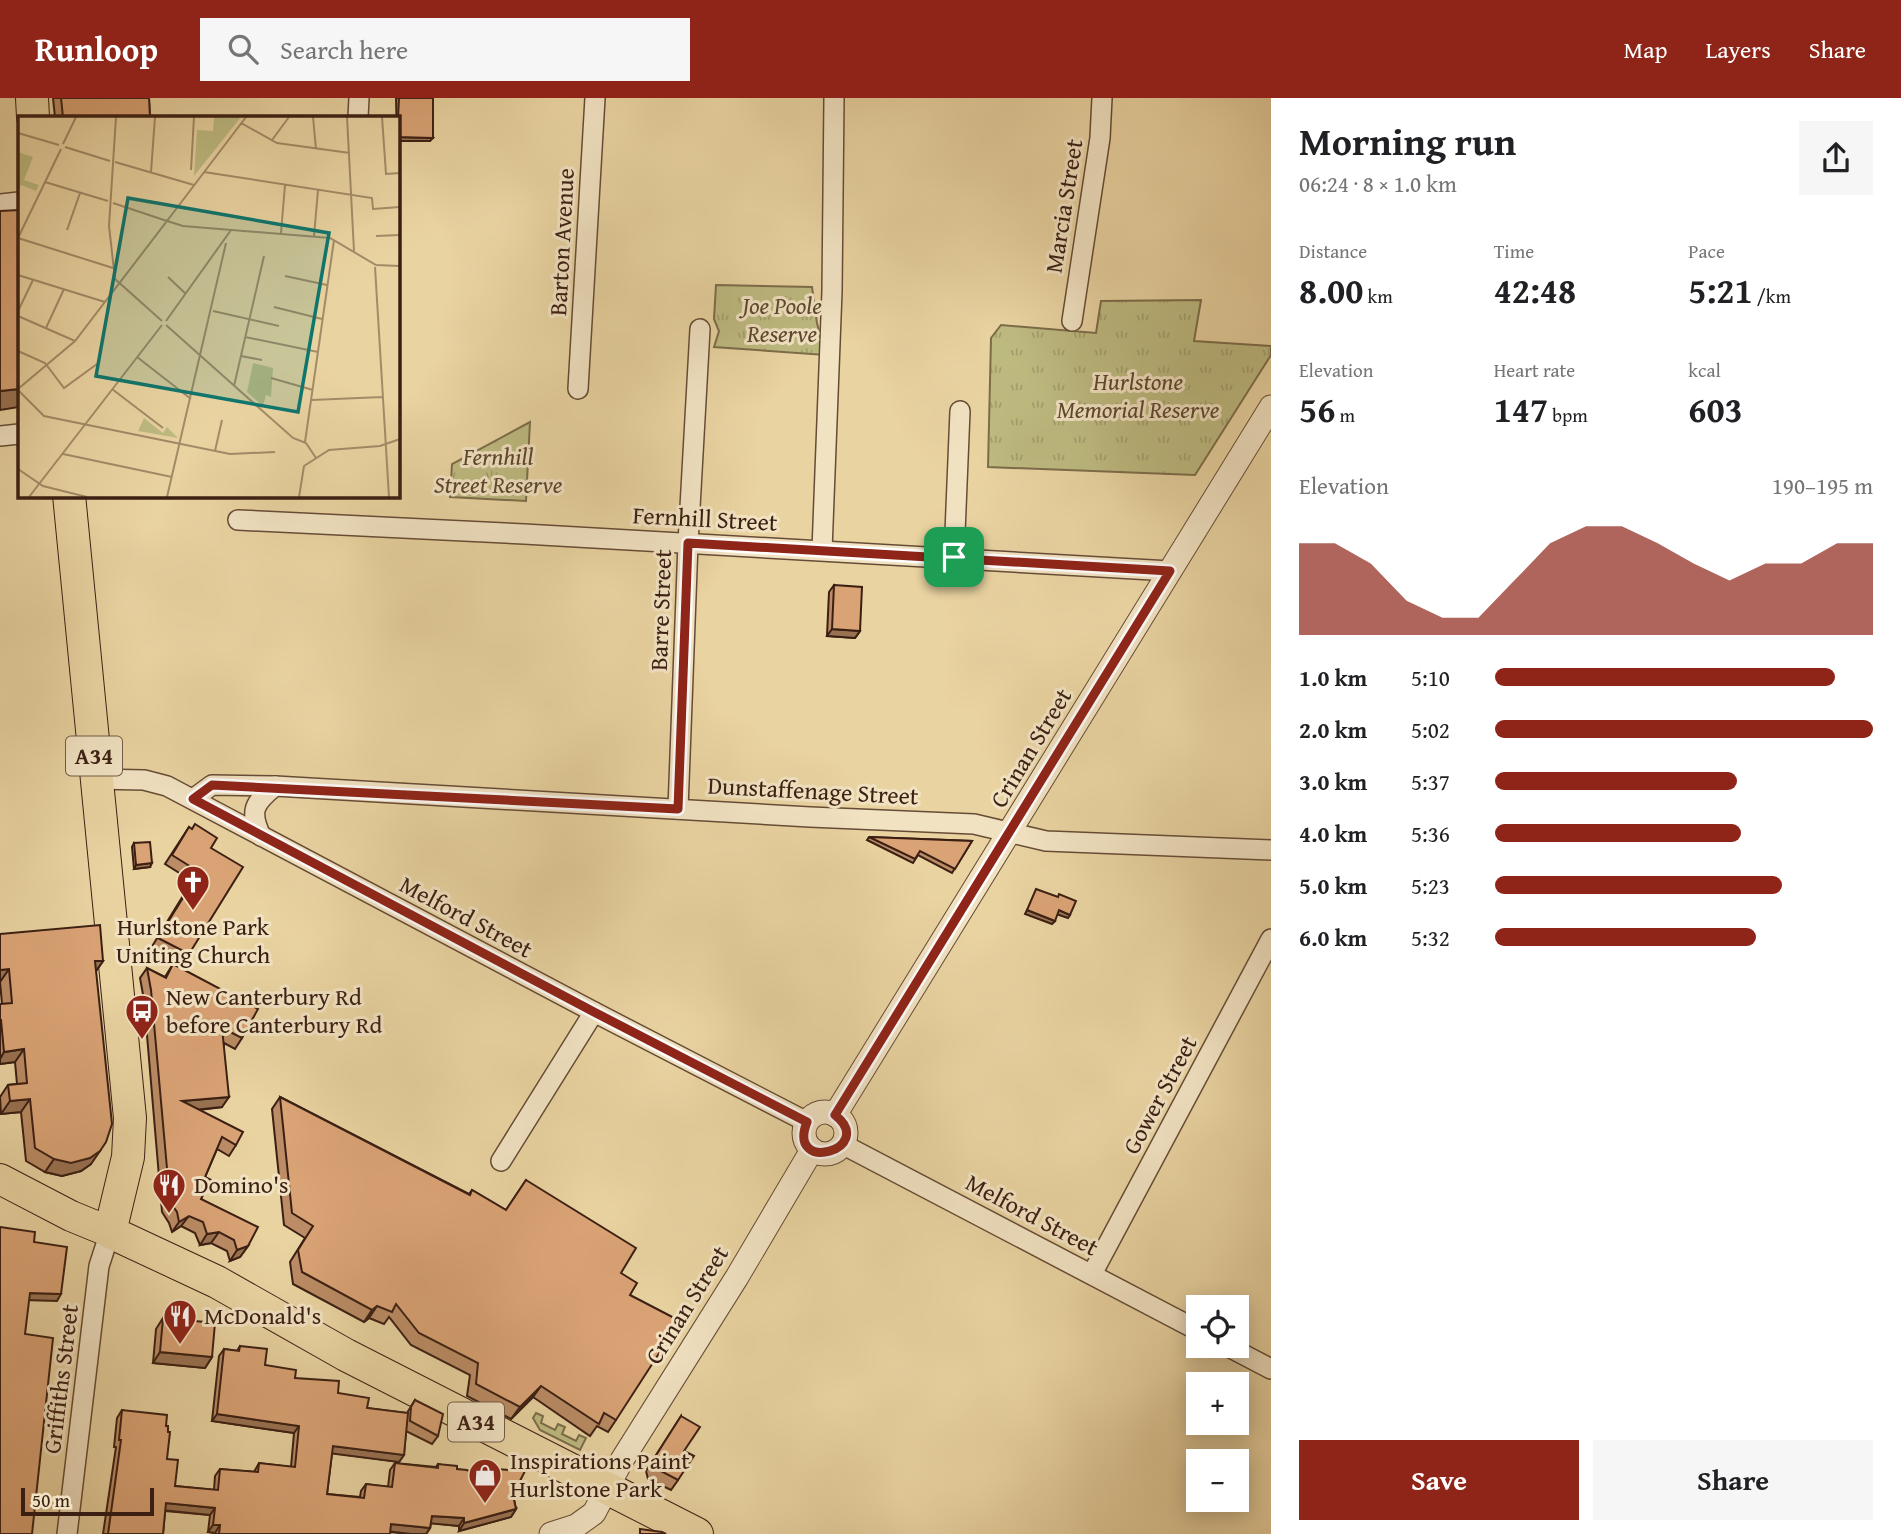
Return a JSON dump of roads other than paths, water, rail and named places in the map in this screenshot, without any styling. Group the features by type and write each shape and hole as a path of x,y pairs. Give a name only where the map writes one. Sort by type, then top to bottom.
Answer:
{"highway":[{"path":"32,98 33,116"},
{"name":"A34","path":"69,497 130,1118 128,1157 110,1232 218,1282 346,1355 697,1534"}],"main road":[{"path":"0,1179 71,1216 110,1232"}],"street":[{"path":"358,116 359,98"},
{"name":"Barton Avenue","path":"578,389 595,98"},
{"path":"822,550 831,303 834,98"},
{"name":"Marcia Street","path":"1072,321 1100,138 1102,98"},
{"path":"0,204 18,202"},
{"name":"Barre Street","path":"678,809 688,543 700,329"},
{"name":"Crinan Street","path":"835,1115 1271,407"},
{"path":"954,557 960,411"},
{"path":"0,436 18,434"},
{"name":"Fernhill Street","path":"238,520 954,557 1170,571"},
{"name":"Melford Street","path":"96,779 120,778 156,782 201,803 807,1122"},
{"name":"Dunstaffenage Street","path":"201,803 212,785 275,786 974,824 1046,841 1271,850"},
{"path":"261,836 255,822 255,808 260,799 275,786"},
{"name":"Gower Street","path":"1092,1274 1271,939"},
{"path":"501,1161 594,1012"},
{"path":"823,1112 835,1115 844,1125 845,1138 842,1144 823,1154 812,1150 804,1135 807,1122 811,1117 823,1112"},
{"name":"Melford Street","path":"842,1144 1186,1324"},
{"name":"Crinan Street","path":"551,1534 576,1526 589,1518 812,1150"},
{"name":"Griffiths Street","path":"67,1534 99,1266 110,1232"},
{"path":"1249,1358 1271,1369"}],"place":[{"name":"Hurlstone Park Uniting Church","path":"193,912"},
{"name":"New Canterbury Rd before Canterbury Rd","path":"142,1041"},
{"name":"Domino's","path":"169,1215"},
{"name":"McDonald's","path":"180,1346"},
{"name":"Inspirations Paint Hurlstone Park","path":"485,1505"}],"park label":[{"name":"Joe Poole Reserve","path":"782,320"},
{"name":"Hurlstone Memorial Reserve","path":"1138,396"},
{"name":"Fernhill Street Reserve","path":"498,471"}]}
